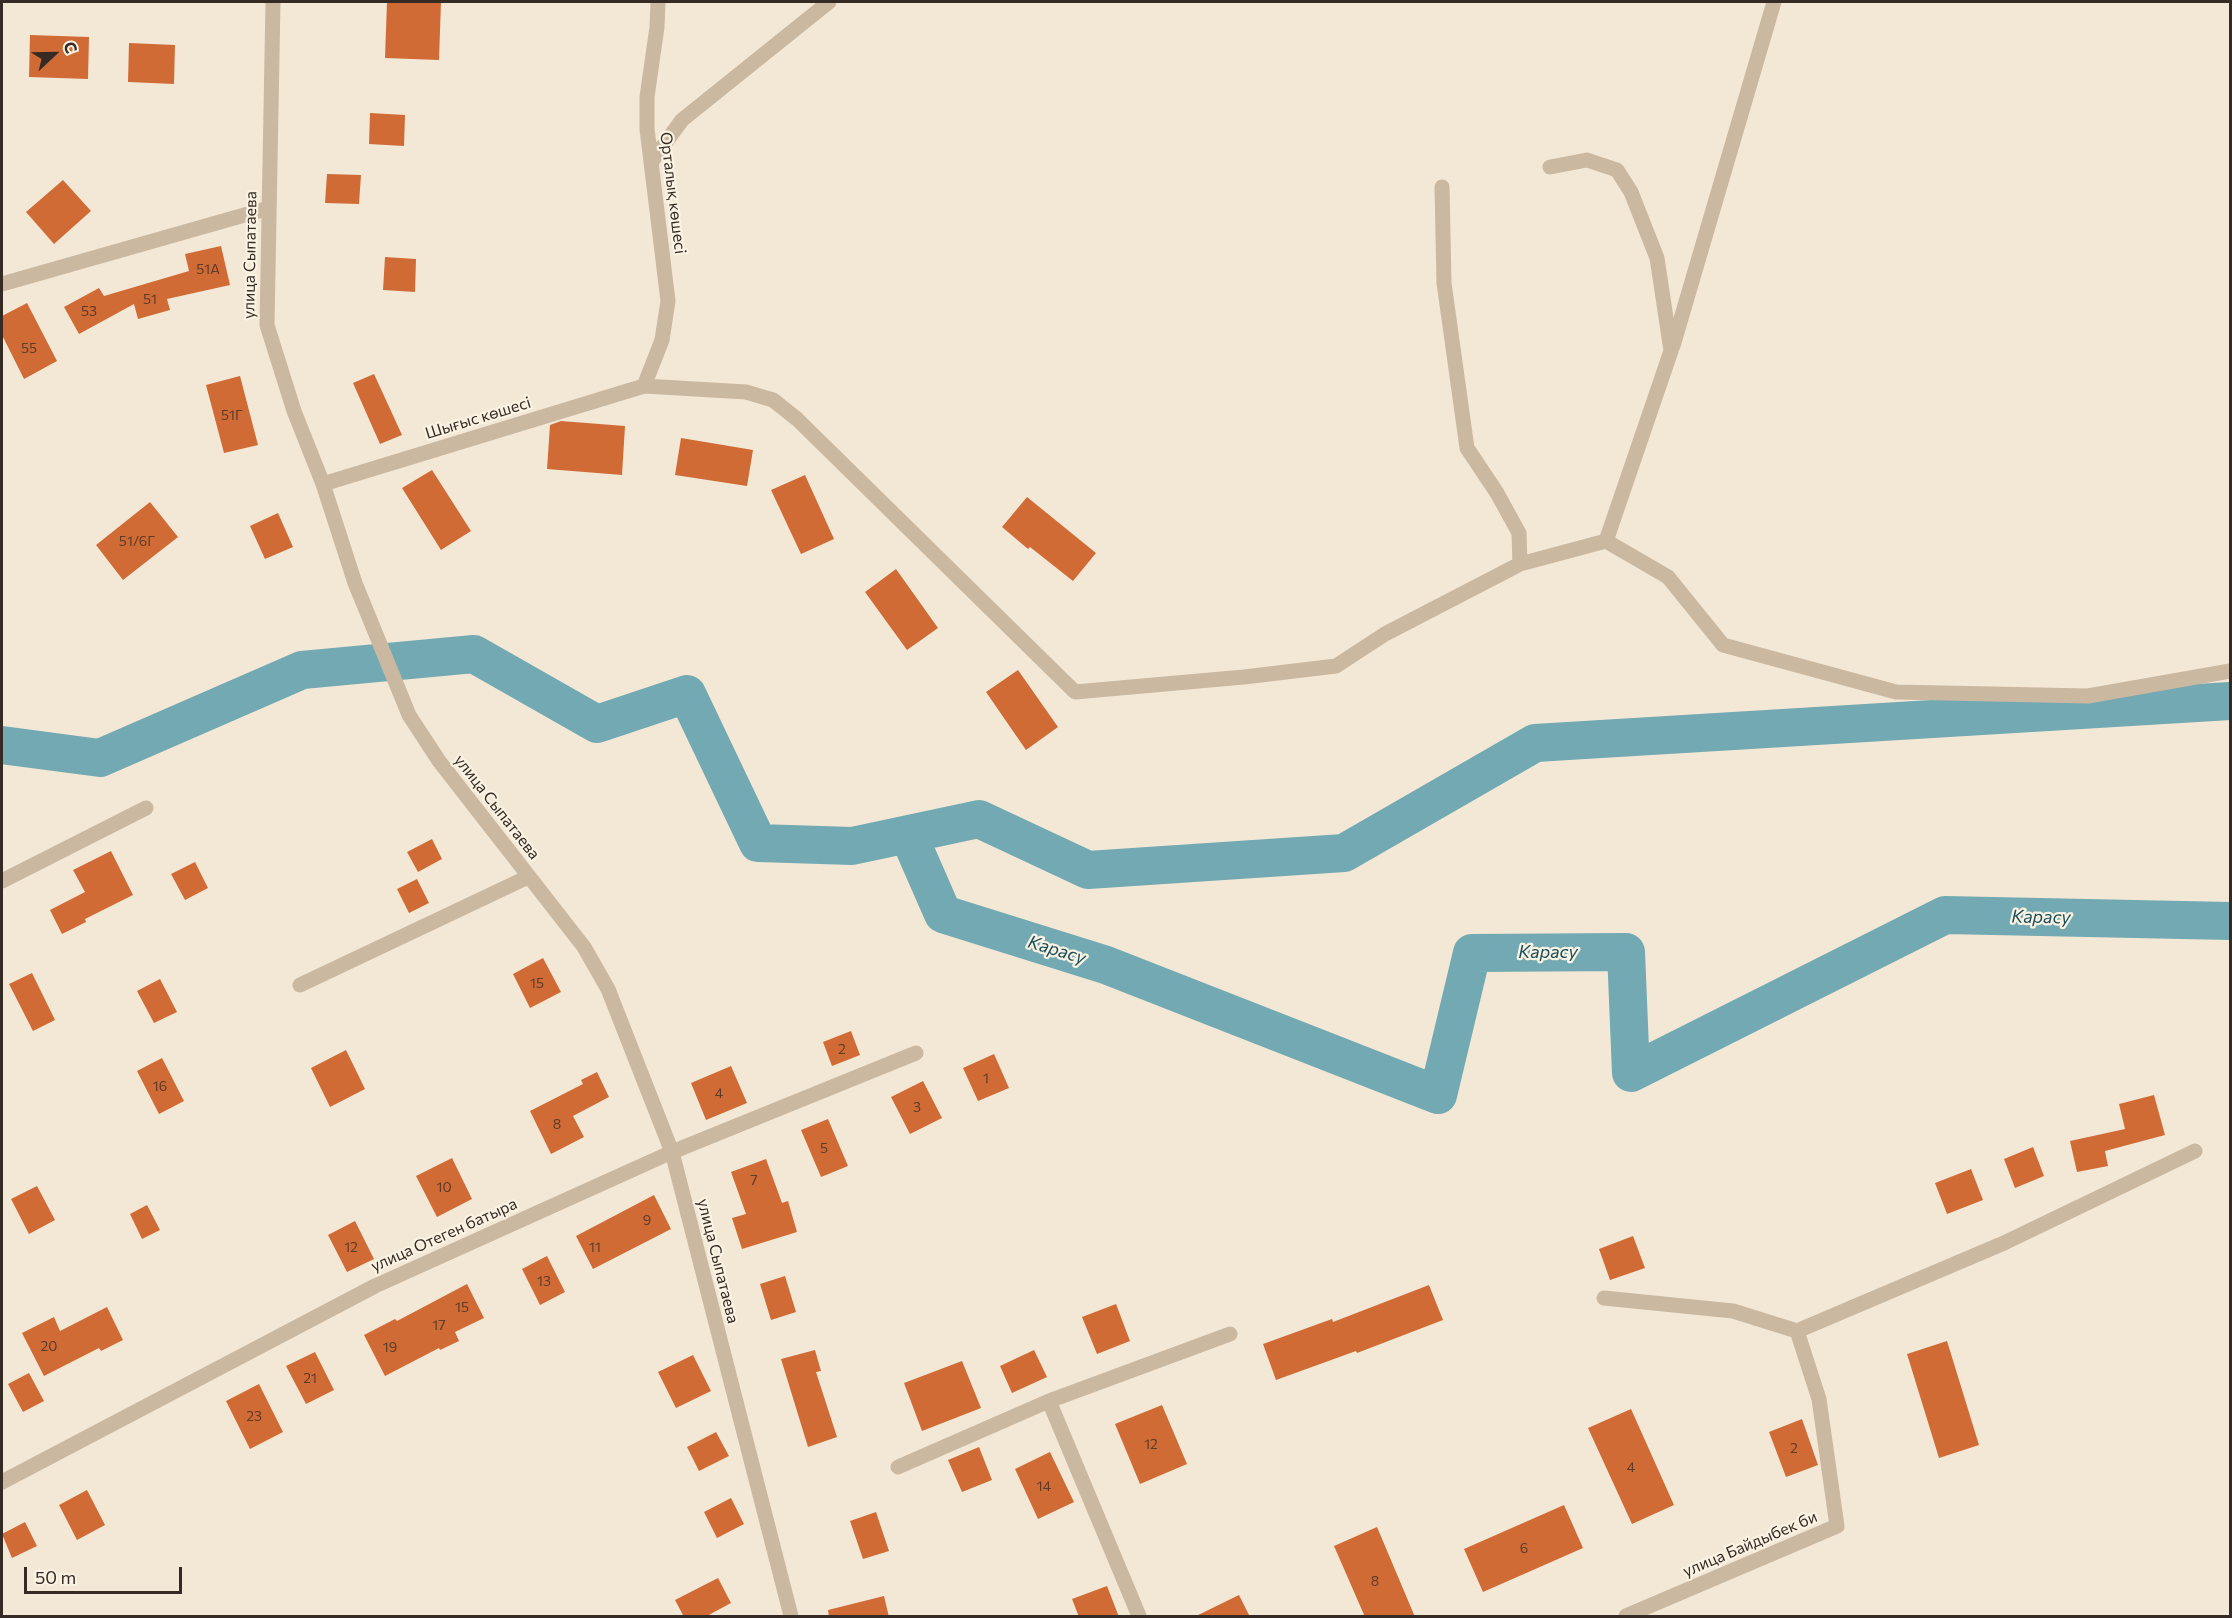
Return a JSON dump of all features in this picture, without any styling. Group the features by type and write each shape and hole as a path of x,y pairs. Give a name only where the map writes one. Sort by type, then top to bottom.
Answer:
{"street":[{"name":"улица Сыпатаева","path":"273,2 267,325 294,411 323,484 355,583 409,715 439,761 584,947 608,989 672,1152 790,1616"},
{"name":"Орталық көшесі","path":"644,386 662,340 668,301 647,129 647,97 657,27 658,2"},
{"path":"652,161 682,120 830,2"},
{"path":"1606,541 1671,351 1774,2"},
{"path":"1550,167 1587,160 1617,170 1631,192 1657,258 1671,351"},
{"path":"1442,187 1444,283 1467,448 1497,493 1519,533 1520,564"},
{"path":"2,285 269,208"},
{"path":"644,386 746,392 773,400 797,419 1075,692 1336,666 1385,634 1520,564 1606,541 1668,577 1723,645 1896,692 2088,696 2230,671"},
{"name":"Шығыс көшесі","path":"323,484 644,386"},
{"path":"2,881 146,808"},
{"path":"300,985 528,877"},
{"name":"улица Отеген батыра","path":"2,1482 375,1286 672,1152 916,1053"},
{"path":"1604,1298 1733,1311 1797,1331 2004,1243 2195,1151"},
{"name":"улица Байдыбек би","path":"1626,1617 1838,1526 1819,1399 1797,1331"},
{"path":"898,1467 1049,1401 1230,1334"},
{"path":"1049,1401 1139,1617"}],"building":[{"path":"387,2 441,2 439,60 385,58"},
{"path":"30,35 89,37 88,79 29,77"},
{"path":"129,43 175,45 174,84 128,82"},
{"path":"370,113 405,115 404,146 369,144"},
{"path":"327,174 361,175 359,204 325,203"},
{"path":"63,180 91,211 54,244 26,212"},
{"path":"221,246 230,285 167,299 170,310 138,319 134,304 79,334 64,307 99,288 104,296 189,271 185,254"},
{"path":"385,257 416,259 415,292 383,290"},
{"path":"27,303 57,361 24,379 2,335 2,316"},
{"path":"374,374 402,435 380,444 353,383"},
{"path":"240,376 258,445 224,453 206,385"},
{"path":"561,421 625,426 622,475 547,469 550,425"},
{"path":"681,438 753,450 747,486 675,475"},
{"path":"432,470 471,531 441,550 402,488"},
{"path":"805,475 834,539 801,554 771,490"},
{"path":"1027,497 1096,553 1073,581 1002,527"},
{"path":"150,502 178,537 123,580 96,545"},
{"path":"278,513 293,547 265,559 250,526"},
{"path":"896,569 938,628 907,650 865,592"},
{"path":"1018,670 1058,727 1026,750 986,692"},
{"path":"432,839 442,859 418,872 407,852"},
{"path":"111,851 133,895 85,919 86,922 62,934 50,910 85,892 73,870"},
{"path":"195,862 208,888 185,900 171,874"},
{"path":"417,879 429,903 409,913 397,889"},
{"path":"543,958 561,992 530,1008 513,974"},
{"path":"32,973 55,1020 33,1031 9,984"},
{"path":"160,979 177,1012 154,1023 137,991"},
{"path":"851,1031 860,1055 832,1066 823,1042"},
{"path":"346,1050 365,1089 330,1107 311,1068"},
{"path":"994,1054 1009,1088 978,1101 963,1068"},
{"path":"162,1058 184,1101 159,1114 137,1071"},
{"path":"731,1066 747,1103 706,1120 691,1083"},
{"path":"597,1072 609,1097 573,1116 584,1137 551,1154 530,1111 583,1084 581,1080"},
{"path":"923,1081 942,1118 910,1134 891,1097"},
{"path":"2154,1095 2165,1135 2105,1151 2108,1166 2077,1172 2070,1141 2125,1129 2119,1104"},
{"path":"828,1119 848,1166 821,1177 801,1130"},
{"path":"2033,1147 2044,1176 2015,1188 2004,1159"},
{"path":"452,1158 472,1199 437,1217 416,1176"},
{"path":"766,1159 782,1203 788,1201 797,1232 742,1249 732,1218 746,1214 731,1172"},
{"path":"1971,1169 1983,1200 1947,1214 1935,1183"},
{"path":"37,1186 55,1220 29,1234 11,1199"},
{"path":"654,1195 671,1229 593,1269 576,1236"},
{"path":"147,1205 160,1230 142,1239 130,1214"},
{"path":"355,1221 374,1259 347,1272 328,1235"},
{"path":"1633,1236 1645,1268 1610,1280 1599,1249"},
{"path":"547,1256 565,1292 540,1305 522,1269"},
{"path":"785,1276 796,1312 771,1320 760,1284"},
{"path":"467,1284 484,1318 455,1332 459,1341 440,1350 439,1348 385,1376 364,1335 395,1319 397,1321"},
{"path":"1429,1285 1443,1320 1357,1353 1356,1351 1276,1380 1263,1344 1332,1319 1333,1322"},
{"path":"1116,1304 1130,1341 1097,1354 1082,1317"},
{"path":"107,1307 123,1340 101,1351 99,1348 44,1376 22,1333 54,1317 60,1331"},
{"path":"1947,1341 1979,1445 1939,1458 1907,1354"},
{"path":"815,1350 821,1371 816,1372 837,1437 808,1447 781,1359"},
{"path":"1034,1350 1047,1377 1012,1393 1000,1366"},
{"path":"315,1352 334,1390 306,1404 286,1366"},
{"path":"693,1355 711,1391 676,1408 658,1372"},
{"path":"962,1361 981,1408 922,1431 904,1383"},
{"path":"29,1373 44,1401 23,1412 8,1384"},
{"path":"259,1384 283,1432 250,1449 226,1401"},
{"path":"1162,1405 1187,1464 1140,1484 1115,1424"},
{"path":"1631,1409 1674,1505 1632,1524 1588,1428"},
{"path":"1802,1419 1818,1465 1786,1477 1769,1432"},
{"path":"716,1432 729,1456 699,1471 687,1447"},
{"path":"979,1447 992,1480 962,1492 948,1460"},
{"path":"1050,1452 1074,1502 1038,1519 1015,1469"},
{"path":"87,1490 105,1525 77,1540 59,1505"},
{"path":"731,1498 744,1524 717,1538 704,1512"},
{"path":"1564,1505 1583,1548 1483,1592 1464,1549"},
{"path":"876,1512 889,1551 863,1559 850,1521"},
{"path":"25,1522 37,1546 12,1558 2,1534"},
{"path":"1377,1527 1415,1617 1365,1617 1334,1546"},
{"path":"718,1578 731,1603 705,1617 684,1617 675,1600"},
{"path":"1107,1586 1119,1617 1079,1617 1072,1599"},
{"path":"1239,1595 1250,1617 1194,1617"},
{"path":"884,1596 889,1617 829,1617 828,1610"}],"waterway":[{"path":"2,745 100,758 302,670 474,654 597,724 687,694 758,843 852,846 979,819 1088,870 1344,853 1535,743 2230,701"},
{"name":"Карасу","path":"908,834 943,914 1106,965 1438,1095 1472,953 1626,952 1631,1073 1945,915 2230,921"}]}
